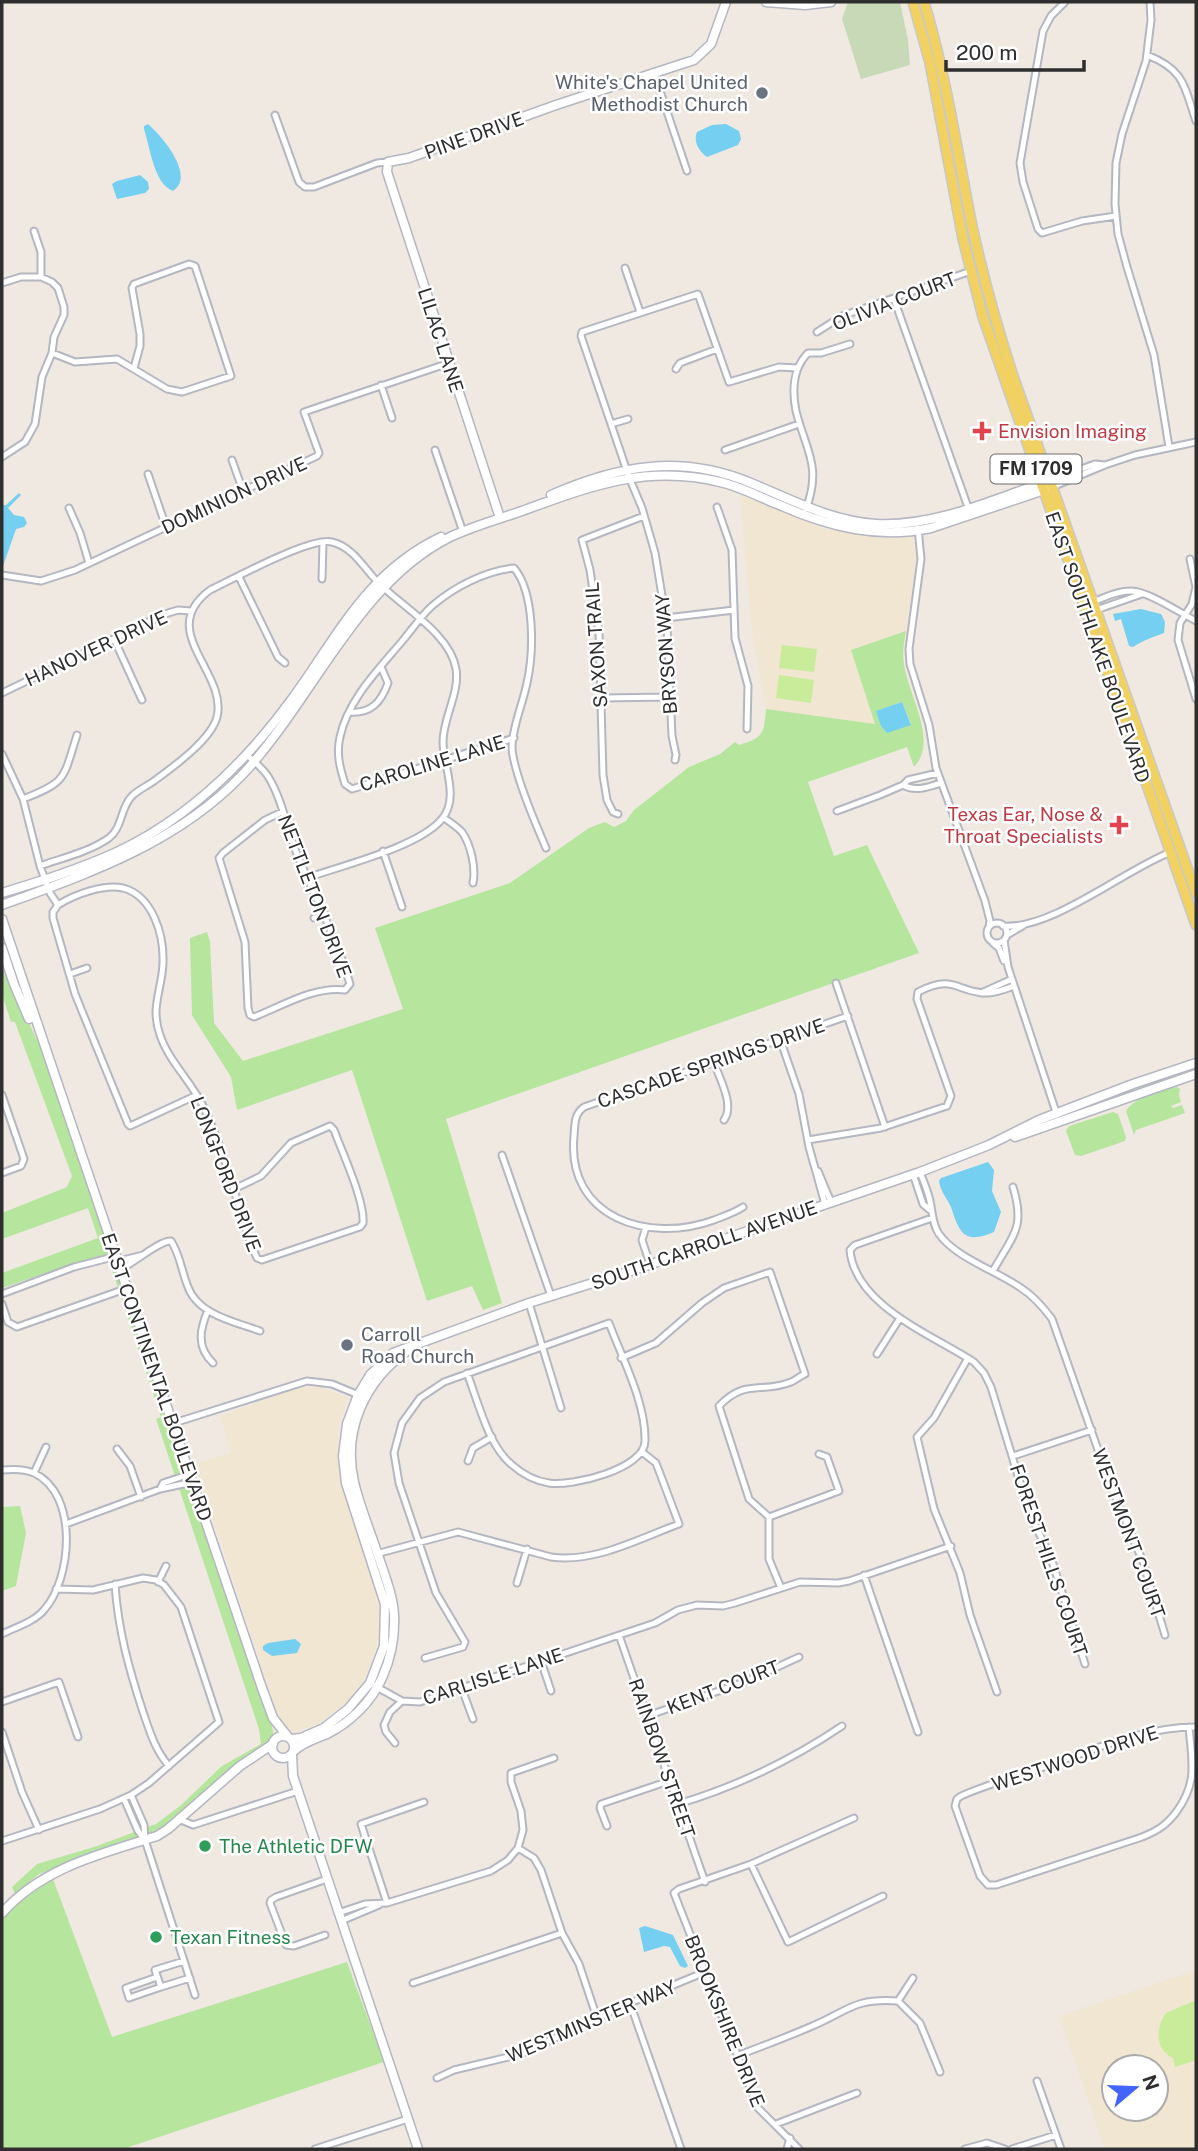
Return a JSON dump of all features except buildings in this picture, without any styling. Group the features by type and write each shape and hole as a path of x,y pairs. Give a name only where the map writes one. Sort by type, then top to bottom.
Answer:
{"main road":[{"name":"PINE DRIVE","path":"388,162 409,158 694,60 706,50 715,36 726,2"},
{"path":"766,2 805,5 831,2"},
{"name":"EAST SOUTHLAKE BOULEVARD","path":"913,2 925,40 971,271 997,358 1095,606 1196,893"},
{"name":"EAST SOUTHLAKE BOULEVARD","path":"924,2 947,95 992,308 1046,485 1196,925"},
{"path":"936,96 947,95"},
{"name":"LILAC LANE","path":"388,162 387,172 500,516"},
{"path":"971,271 980,278 992,308"},
{"path":"2,905 117,852 156,830 193,806 250,758 361,599 380,585 407,556 429,542 542,501 599,475 628,473 663,465 711,470 750,482 805,512 862,527 892,524 918,526 970,512 1046,485"},
{"path":"2,893 46,884"},
{"name":"EAST CONTINENTAL BOULEVARD","path":"2,919 273,1718 273,1742"},
{"name":"EAST CONTINENTAL BOULEVARD","path":"2,948 14,985 40,1037"},
{"name":"SOUTH CARROLL AVENUE","path":"293,1753 301,1744 347,1723 362,1708 373,1685 384,1646 386,1614 374,1555 350,1496 344,1469 345,1434 361,1396 395,1359 418,1343 916,1173 1117,1090 1196,1063"},
{"name":"SOUTH CARROLL AVENUE","path":"1057,1117 1093,1110 1196,1074"},
{"path":"1118,1101 1123,1093 1142,1081"},
{"path":"1093,1110 1111,1101 1117,1090"},
{"name":"SOUTH CARROLL AVENUE","path":"289,1738 315,1732 333,1721 373,1685"},
{"name":"EAST CONTINENTAL BOULEVARD","path":"273,1718 289,1738"},
{"path":"2,1913 28,1888 54,1871 157,1836 181,1820 226,1778 280,1736 289,1738 294,1744 293,1776 418,2149"},
{"path":"273,1742 273,1751 293,1776"},
{"path":"251,1759 268,1755 287,1758 293,1753"}],"street":[{"path":"1065,2 1051,16 1043,31 1020,156 1023,182 1038,229 1042,233 1073,223 1116,216"},
{"path":"1150,2 1147,55 1118,153 1116,216 1127,267 1154,355 1169,447"},
{"path":"1147,55 1162,61 1178,73 1196,121"},
{"path":"654,73 687,172"},
{"path":"275,115 299,182 309,187 377,163 388,162"},
{"path":"34,231 41,252 41,277"},
{"path":"52,353 75,362 117,359 167,389 183,392 231,376 195,266 189,264 134,284 132,288 140,346 134,368"},
{"path":"625,268 640,312 698,294 729,382 779,367 797,369"},
{"name":"OLIVIA COURT","path":"817,332 842,316 971,271"},
{"path":"2,283 21,277 41,277 58,288 64,307 64,315 42,377 35,424 25,442 2,457"},
{"path":"894,299 970,512"},
{"name":"BRYSON WAY","path":"640,312 582,332 581,336 655,553 666,618 672,736 677,755 675,760"},
{"path":"805,512 815,474 794,401 797,369 808,353 821,353 850,344"},
{"path":"676,369 680,363 717,349"},
{"name":"DOMINION DRIVE","path":"2,575 41,581 89,563 319,455 304,412 449,363"},
{"path":"381,385 392,418"},
{"path":"611,424 628,419"},
{"path":"725,450 799,424"},
{"path":"1046,485 1105,465 1196,442"},
{"path":"435,450 462,529"},
{"path":"232,460 243,491"},
{"path":"148,474 166,527"},
{"path":"717,507 732,551 736,649 748,687 747,729"},
{"path":"69,508 89,563"},
{"name":"SAXON TRAIL","path":"618,814 610,806 603,775 599,632 590,570 582,540 644,516"},
{"path":"918,526 921,559 910,656 929,725 933,756 985,901 990,921 987,935 999,948 1008,967 1057,1117"},
{"path":"322,579 323,542"},
{"path":"40,866 90,848 113,835 133,795 183,758 214,725 218,713 217,700 192,641 191,611 200,598 210,590 312,543 332,542 352,553 380,585 447,647 457,672 454,695 444,727 445,759 451,796 444,818 420,837 307,878"},
{"path":"1190,559 1196,587 1192,604 1180,624 1178,640 1196,699"},
{"path":"349,712 381,667 431,607 456,589 497,571 514,568 523,584 528,604 531,656 514,738 514,757 546,848"},
{"path":"239,578 278,657 285,663"},
{"path":"1095,606 1142,594 1196,621"},
{"name":"HANOVER DRIVE","path":"2,693 164,614 178,610 191,611"},
{"path":"666,618 734,610"},
{"path":"114,639 142,700"},
{"path":"349,712 362,713 370,710 386,689 388,683 381,667"},
{"path":"601,698 670,697"},
{"name":"CAROLINE LANE","path":"349,712 341,730 338,755 345,784 350,788 514,738"},
{"path":"23,799 51,789 58,783 67,767 77,735"},
{"path":"2,754 23,799 40,866 58,905 53,912 53,918 86,1024 128,1124 130,1126 197,1095"},
{"name":"NETTLETON DRIVE","path":"250,758 268,776 282,811 307,878 338,946 350,987 312,994 253,1017 247,1008 245,942 219,858 265,820 282,811"},
{"path":"837,811 903,785 908,780 938,774"},
{"path":"920,788 921,778"},
{"path":"903,785 920,788 941,783"},
{"path":"444,818 461,831 465,839 475,871 473,883"},
{"path":"989,927 1026,923 1071,907 1134,869 1181,849"},
{"path":"383,851 402,907"},
{"name":"LONGFORD DRIVE","path":"58,905 98,889 115,886 136,894 149,907 156,924 163,964 155,1009 157,1027 167,1050 197,1095 217,1139 255,1255 259,1259 360,1227 363,1223 363,1214 332,1127 322,1128 291,1143 261,1175 234,1189"},
{"path":"985,901 1001,925 1008,967"},
{"path":"314,918 325,914"},
{"path":"993,943 998,943 1026,923"},
{"path":"70,974 87,968"},
{"path":"808,1140 885,1127 942,1108 951,1100 917,999 918,992 950,983 981,993 1013,983"},
{"path":"836,984 885,1127"},
{"name":"CASCADE SPRINGS DRIVE","path":"646,1227 604,1212 590,1198 578,1172 573,1146 577,1114 584,1107 848,1016"},
{"path":"780,1039 799,1094 808,1140 816,1169 823,1178 828,1203"},
{"path":"714,1062 728,1103 729,1113 724,1120"},
{"path":"2,1095 24,1159 20,1166 2,1173"},
{"path":"502,1155 551,1296"},
{"path":"916,1173 923,1205 930,1210 932,1218 855,1245 850,1250 851,1258 862,1281 875,1297 900,1318 968,1358 934,1418 917,1437 934,1509 951,1546 966,1591 970,1615 997,1692"},
{"path":"993,1271 1014,1237 1019,1222 1019,1208 1013,1187"},
{"path":"650,1264 642,1240 646,1227 668,1230 690,1228 743,1207"},
{"name":"WESTMONT COURT","path":"932,1218 944,1239 961,1253 1033,1297 1052,1319 1091,1430 1143,1562 1166,1635"},
{"path":"2,1294 74,1267 119,1262 143,1255 163,1241 171,1241 192,1296 208,1310 260,1331"},
{"path":"621,1358 656,1343 702,1303 724,1288 770,1272 805,1374 789,1383 746,1387 734,1392 719,1406 749,1499 769,1517 769,1559 781,1588"},
{"path":"2,1304 8,1322 17,1326 128,1288"},
{"path":"529,1303 561,1408"},
{"path":"208,1310 200,1341 206,1357 213,1363"},
{"path":"877,1354 900,1318"},
{"path":"425,1658 463,1647 464,1642 436,1593 394,1464 398,1432 407,1413 420,1398 444,1382 467,1373 543,1345 609,1323 638,1401 646,1443 642,1452 630,1463 586,1480 565,1484 548,1483 527,1476 510,1464 498,1450 467,1373"},
{"name":"FOREST HILLS COURT","path":"968,1358 980,1367 991,1387 1029,1512 1051,1558 1085,1664"},
{"path":"174,1423 307,1381 326,1382 361,1396"},
{"path":"1013,1456 1091,1430"},
{"path":"468,1461 473,1448 492,1437"},
{"path":"34,1473 46,1447"},
{"path":"117,1449 130,1465 141,1497"},
{"path":"374,1555 464,1532 551,1557 588,1558 679,1524 656,1462 642,1452"},
{"path":"769,1517 839,1491 827,1457 819,1454"},
{"path":"2,1470 34,1473 55,1491 66,1524 65,1555 56,1589 47,1608 36,1619 2,1634"},
{"path":"66,1524 160,1489 163,1483 192,1478"},
{"name":"CARLISLE LANE","path":"373,1685 402,1700 420,1702 655,1623 697,1605 735,1603 800,1582 838,1583 951,1546"},
{"path":"517,1583 527,1549"},
{"path":"158,1582 166,1566"},
{"path":"864,1576 918,1732"},
{"path":"2,1841 127,1797 215,1727 218,1719 181,1607 170,1590 158,1582 143,1578 93,1590 56,1589"},
{"path":"115,1584 116,1610 126,1663 155,1745 169,1766"},
{"name":"RAINBOW STREET","path":"619,1635 705,1882"},
{"name":"KENT COURT","path":"647,1716 747,1681 799,1657"},
{"path":"541,1661 551,1691"},
{"path":"2,1702 59,1682 78,1737"},
{"path":"463,1689 473,1719"},
{"path":"395,1743 384,1725 386,1718 402,1700"},
{"path":"678,1804 706,1796 763,1770 815,1744 842,1726"},
{"name":"WESTWOOD DRIVE","path":"1189,1727 1191,1790 1162,1828 1030,1875 996,1885 984,1882 975,1867 955,1806 957,1799 1139,1735 1189,1727 1196,1727"},
{"path":"2,1732 22,1792 39,1830"},
{"path":"340,1917 491,1871 508,1860 518,1848 523,1825 509,1777 516,1770 554,1758"},
{"path":"607,1826 601,1804 669,1781"},
{"path":"181,1820 193,1825 298,1791"},
{"path":"127,1797 144,1825 145,1840 195,1995"},
{"path":"387,1903 361,1824 424,1802"},
{"path":"705,1882 854,1818"},
{"path":"518,1848 538,1863 562,1933 579,1964 597,2018"},
{"path":"751,1864 788,1942 883,1896"},
{"path":"325,1935 294,1946 286,1945 270,1903 276,1896 327,1879"},
{"name":"BROOKSHIRE DRIVE","path":"705,1882 674,1893 758,2108 799,2149"},
{"path":"413,1983 562,1933"},
{"path":"161,1987 155,1970 184,1961"},
{"name":"WESTMINSTER WAY","path":"437,2078 454,2070 521,2054 630,2003 705,1972"},
{"path":"158,1977 126,1987 129,1998 190,1978"},
{"path":"898,2001 913,1978"},
{"path":"739,2055 814,2025 850,2006 877,2000 898,2001 920,2023 940,2072"},
{"path":"630,2003 681,2149"},
{"path":"1037,2081 1061,2149"},
{"path":"776,2124 857,2093"},
{"path":"316,2149 408,2119"},
{"path":"1012,2149 1056,2135"},
{"path":"787,2149 790,2138"},
{"path":"965,2149 987,2143 1005,2149"}],"shaded area":[{"path":"740,494 822,528 894,539 913,537 916,555 906,631 851,650 876,724 766,709 753,641"},
{"path":"324,1388 348,1398 338,1427 338,1466 376,1593 378,1639 365,1678 353,1695 317,1724 290,1734 280,1722 195,1464 231,1452 220,1416 294,1389"},
{"path":"1196,1970 1196,2149 1105,2149 1059,2016"}],"green space":[{"path":"848,2 900,2 910,65 861,79 842,19"},
{"path":"906,631 903,660 923,731 921,756 914,767 907,747 808,782 834,856 867,845 919,953 446,1119 502,1303 483,1310 472,1286 427,1301 352,1070 237,1110 231,1077 192,1015 190,938 207,932 210,942 214,1023 243,1061 403,1009 375,928 510,883 589,828 605,822 614,827 626,821 634,810 689,767 720,754 735,742 739,745 758,737 763,729 766,709 875,724 851,650","holes":["902,702 911,724 877,711"]},
{"path":"782,645 817,649 814,672 779,668"},
{"path":"779,675 814,680 811,703 776,698"},
{"path":"2,958 55,1082 273,1734 268,1746 235,1764 157,1833 39,1874 15,1894 12,1887 37,1864 156,1824 180,1806 222,1766 261,1744 259,1729 156,1419 161,1417 107,1255 2,1288 2,1273 98,1238 88,1208 2,1239 2,1213 67,1187 72,1176 2,994"},
{"path":"1177,1087 1180,1089 1181,1102 1171,1106 1173,1108 1182,1105 1185,1113 1136,1130 1134,1135 1126,1111 1130,1106 1148,1095"},
{"path":"1113,1112 1118,1114 1125,1141 1081,1156 1075,1155 1066,1131 1069,1126"},
{"path":"20,1506 26,1533 16,1586 2,1591 2,1507"},
{"path":"46,1879 53,1879 112,2037 347,1962 384,2062 123,2149 2,2149 2,1917 27,1892"},
{"path":"1196,2000 1196,2060 1175,2067 1170,2053 1162,2049 1159,2031 1166,2013"}],"water":[{"path":"148,124 161,137 179,166 181,176 173,191 161,181 157,173 144,129"},
{"path":"726,124 739,131 741,139 738,145 707,157 698,146 697,132 712,125"},
{"path":"140,175 148,182 149,189 145,193 117,199 112,184"},
{"path":"19,493 21,495 8,508 14,515 24,517 27,523 16,529 2,569 2,505 6,505"},
{"path":"1141,609 1161,614 1165,622 1164,633 1133,647 1129,646 1121,619 1115,621 1113,614"},
{"path":"902,702 911,725 887,733 881,726 876,711"},
{"path":"988,1162 994,1170 992,1191 1001,1212 994,1232 970,1237 957,1224 939,1181"},
{"path":"295,1639 301,1644 297,1653 272,1656 263,1650 263,1646 268,1643"},
{"path":"645,1926 673,1935 688,1966 680,1966 670,1947 664,1946 644,1952 639,1928"}],"place":[{"name":"White's Chapel United Methodist Church","path":"762,93"},
{"name":"Envision Imaging","path":"982,431"},
{"name":"Texas Ear, Nose & Throat Specialists","path":"1119,825"},
{"name":"Carroll Road Church","path":"347,1345"},
{"name":"The Athletic DFW","path":"205,1846"},
{"name":"Texan Fitness","path":"156,1937"}]}
